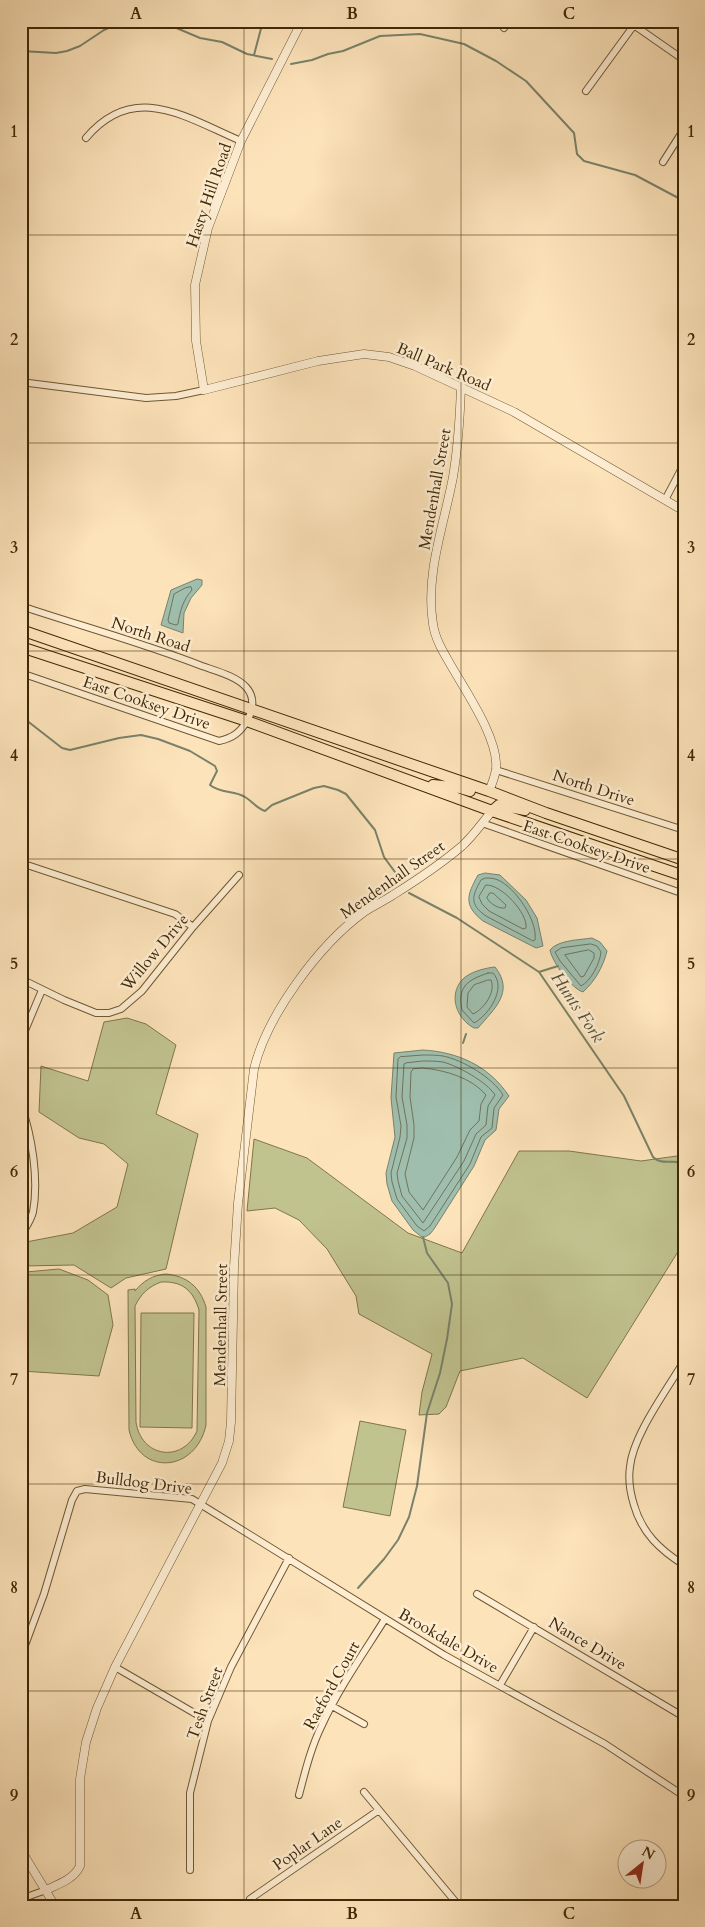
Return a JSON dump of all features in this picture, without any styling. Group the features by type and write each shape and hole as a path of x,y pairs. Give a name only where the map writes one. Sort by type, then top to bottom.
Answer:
{"highway":[{"path":"21,630 684,860"},
{"path":"21,647 247,721 492,811 684,876"},
{"path":"417,783 460,788 484,795 489,791"},
{"path":"492,811 499,805 546,813"}],"street":[{"path":"504,28 509,21"},
{"name":"Hasty Hill Road","path":"204,390 196,341 195,286 208,228 241,141 301,22"},
{"path":"586,91 633,23 684,60"},
{"path":"86,138 107,118 122,110 150,107 182,116 241,141"},
{"path":"663,162 683,132"},
{"name":"Ball Park Road","path":"21,382 146,398 176,396 318,361 364,354 388,357 415,366 461,386 514,412 684,511"},
{"name":"Mendenhall Street","path":"461,386 460,425 453,477 436,550 432,586 433,625 438,642 487,730 493,747 496,770 489,791"},
{"path":"665,500 684,464"},
{"name":"North Road","path":"21,606 190,661 231,677 246,687 252,697 252,710"},
{"name":"East Cooksey Drive","path":"21,673 219,740 230,739 240,732 252,710"},
{"name":"North Drive","path":"496,770 684,830"},
{"name":"Mendenhall Street","path":"46,1890 70,1878 80,1866 80,1779 86,1742 97,1708 115,1667 202,1505 222,1464 230,1441 233,1395 232,1334 238,1202 258,1049 289,995 319,956 339,934 364,912 442,862 464,844 492,811"},
{"name":"East Cooksey Drive","path":"482,823 684,894"},
{"path":"21,864 175,914 192,927"},
{"name":"Willow Drive","path":"21,979 96,1013 109,1014 121,1009 142,991 192,927 239,875"},
{"path":"21,1040 42,990"},
{"path":"21,1105 29,1126 35,1184 33,1213 21,1236"},
{"path":"684,1362 640,1437 633,1454 629,1476 635,1508 644,1530 659,1548 684,1565"},
{"name":"Bulldog Drive","path":"21,1656 47,1584 72,1500 77,1491 85,1490 192,1499 202,1505"},
{"name":"Brookdale Drive","path":"202,1505 444,1655 605,1744 684,1796"},
{"name":"Tesh Street","path":"190,1870 190,1793 208,1721 231,1667 288,1558"},
{"name":"Nance Drive","path":"478,1594 684,1717"},
{"name":"Raeford Court","path":"299,1795 314,1744 332,1706 354,1667 385,1619"},
{"path":"500,1685 534,1627"},
{"path":"115,1667 208,1721"},
{"path":"332,1706 364,1724"},
{"path":"364,1792 459,1906"},
{"name":"Poplar Lane","path":"250,1899 379,1810"},
{"path":"21,1850 55,1906"},
{"path":"21,1899 46,1890"}],"green space":[{"path":"127,1018 146,1024 176,1045 156,1114 198,1134 166,1269 126,1278 111,1288 74,1265 23,1266 21,1263 21,1247 26,1242 73,1233 117,1207 128,1164 104,1144 79,1138 39,1112 41,1066 88,1081 104,1022"},
{"path":"254,1139 307,1158 408,1233 462,1253 519,1151 569,1151 641,1161 684,1155 684,1242 587,1398 523,1358 460,1371 446,1407 439,1414 419,1415 422,1392 432,1354 359,1314 356,1296 327,1249 299,1220 275,1208 247,1211"},
{"path":"59,1269 88,1280 108,1295 113,1325 99,1376 21,1371 21,1286 26,1272"},
{"path":"166,1274 180,1277 192,1284 200,1294 206,1307 206,1425 200,1441 191,1452 180,1460 168,1463 144,1456 135,1445 129,1430 128,1290 135,1289 135,1291 149,1279","holes":["161,1282 168,1282 186,1288 197,1303 199,1310 197,1431 190,1442 182,1448 172,1452 163,1452 154,1449 146,1443 139,1434 136,1422 135,1306 142,1294 152,1286"]},
{"path":"141,1313 194,1313 192,1428 140,1427"},
{"path":"360,1421 406,1430 390,1516 343,1507"}],"water":[{"path":"197,579 202,580 202,585 191,598 184,613 183,633 161,625 171,590"},
{"path":"485,873 500,875 526,900 537,918 543,946 536,948 483,921 472,910 469,900 471,888 478,875"},
{"path":"592,938 600,942 607,951 598,973 583,992 573,986 563,974 554,961 550,950 563,942"},
{"path":"495,967 501,976 503,992 496,1007 478,1028 474,1028 463,1019 456,1007 455,1000 458,986 469,975 482,969"},
{"path":"423,1050 436,1051 472,1062 492,1076 509,1096 499,1109 496,1130 485,1140 474,1166 434,1229 423,1238 413,1230 392,1201 386,1173 395,1137 391,1098 394,1053"}],"waterway":[{"path":"21,51 56,53 67,51 80,46 104,30 123,21"},
{"path":"160,21 200,38 222,42 247,54 272,59"},
{"path":"254,55 263,21"},
{"path":"291,64 343,51 380,36 420,34 464,44 496,61 526,81 574,133 577,154 584,161 635,175 684,201"},
{"name":"Hunts Fork","path":"21,716 62,748 70,750 119,738 141,735 190,751 215,766 217,771 210,785 219,790 241,795 265,811 272,805 314,788 324,786 338,790 346,794 375,830 384,857 400,879"},
{"name":"Hunts Fork","path":"409,893 457,918 539,972 624,1096 653,1157 661,1161 677,1162 684,1170"},
{"path":"539,972 558,966"},
{"path":"463,1043 466,1034"},
{"path":"358,1588 398,1540 409,1517 417,1486 427,1413 440,1373 447,1339 452,1304 448,1283 427,1253 423,1237"}]}
